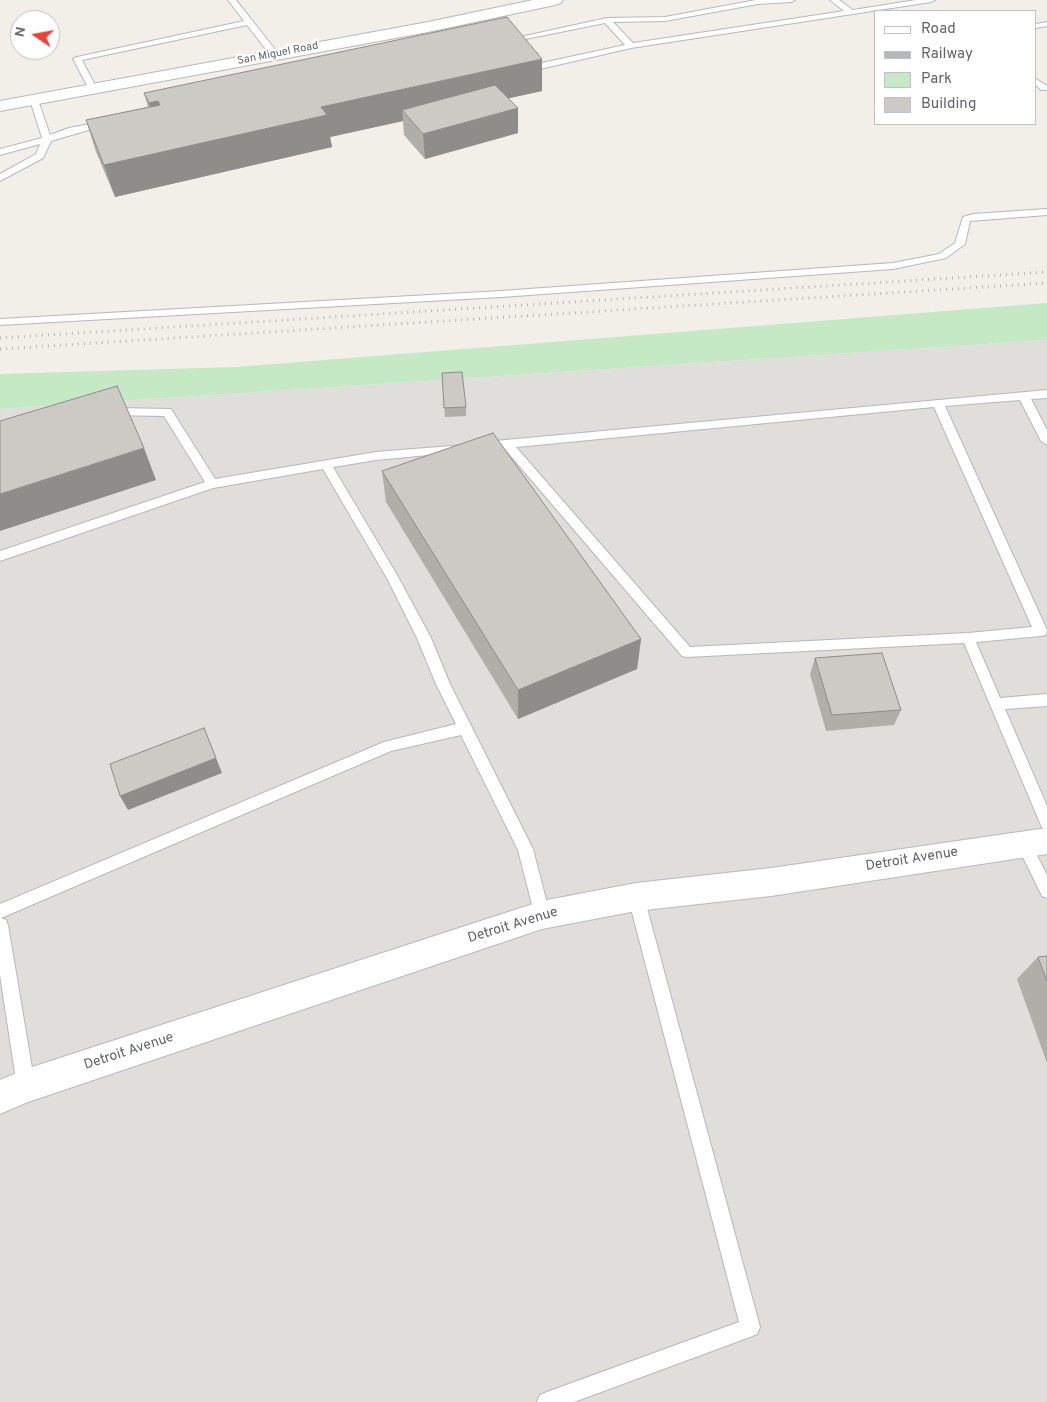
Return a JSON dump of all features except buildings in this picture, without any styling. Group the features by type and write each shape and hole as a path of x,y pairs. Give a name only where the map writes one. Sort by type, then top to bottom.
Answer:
{"street":[{"path":"469,0 483,14"},
{"name":"San Miguel Road","path":"0,106 274,54 431,30 483,14 555,0"},
{"name":"Detroit Avenue","path":"13,1091 542,915 636,897 771,882 1035,842"}],"lane":[{"path":"232,0 274,54"},
{"path":"496,43 607,20 666,18 758,2 791,0"},
{"path":"834,0 851,12"},
{"path":"540,66 631,46 931,0"},
{"path":"607,20 631,46"},
{"path":"93,89 77,59 249,22"},
{"path":"1037,83 1044,88"},
{"path":"0,178 40,156 47,139 34,100"},
{"path":"0,152 27,146 69,132 118,121"},
{"path":"0,322 500,294 893,266 942,256 960,244 966,219 1047,212"},
{"path":"0,556 212,484 376,456 1047,394"},
{"path":"1024,396 1047,441"},
{"path":"507,444 687,652 968,638 1041,631 938,403"},
{"path":"101,415 110,412 167,412 212,484"},
{"path":"326,465 397,587 424,638 442,684 466,728 525,849 542,915"},
{"path":"968,638 1047,823"},
{"path":"996,704 1047,700"},
{"path":"0,911 389,746 466,728"},
{"path":"1035,842 1047,891"},
{"path":"547,1402 750,1327 636,897"},
{"path":"0,925 13,1091"}],"shaded area":[{"path":"1047,340 1047,1402 0,1402 0,409"}],"green space":[{"path":"1047,303 1047,340 0,409 0,374 236,367"}],"railway":[{"path":"0,338 1047,272"},
{"path":"0,349 1047,283"}]}
